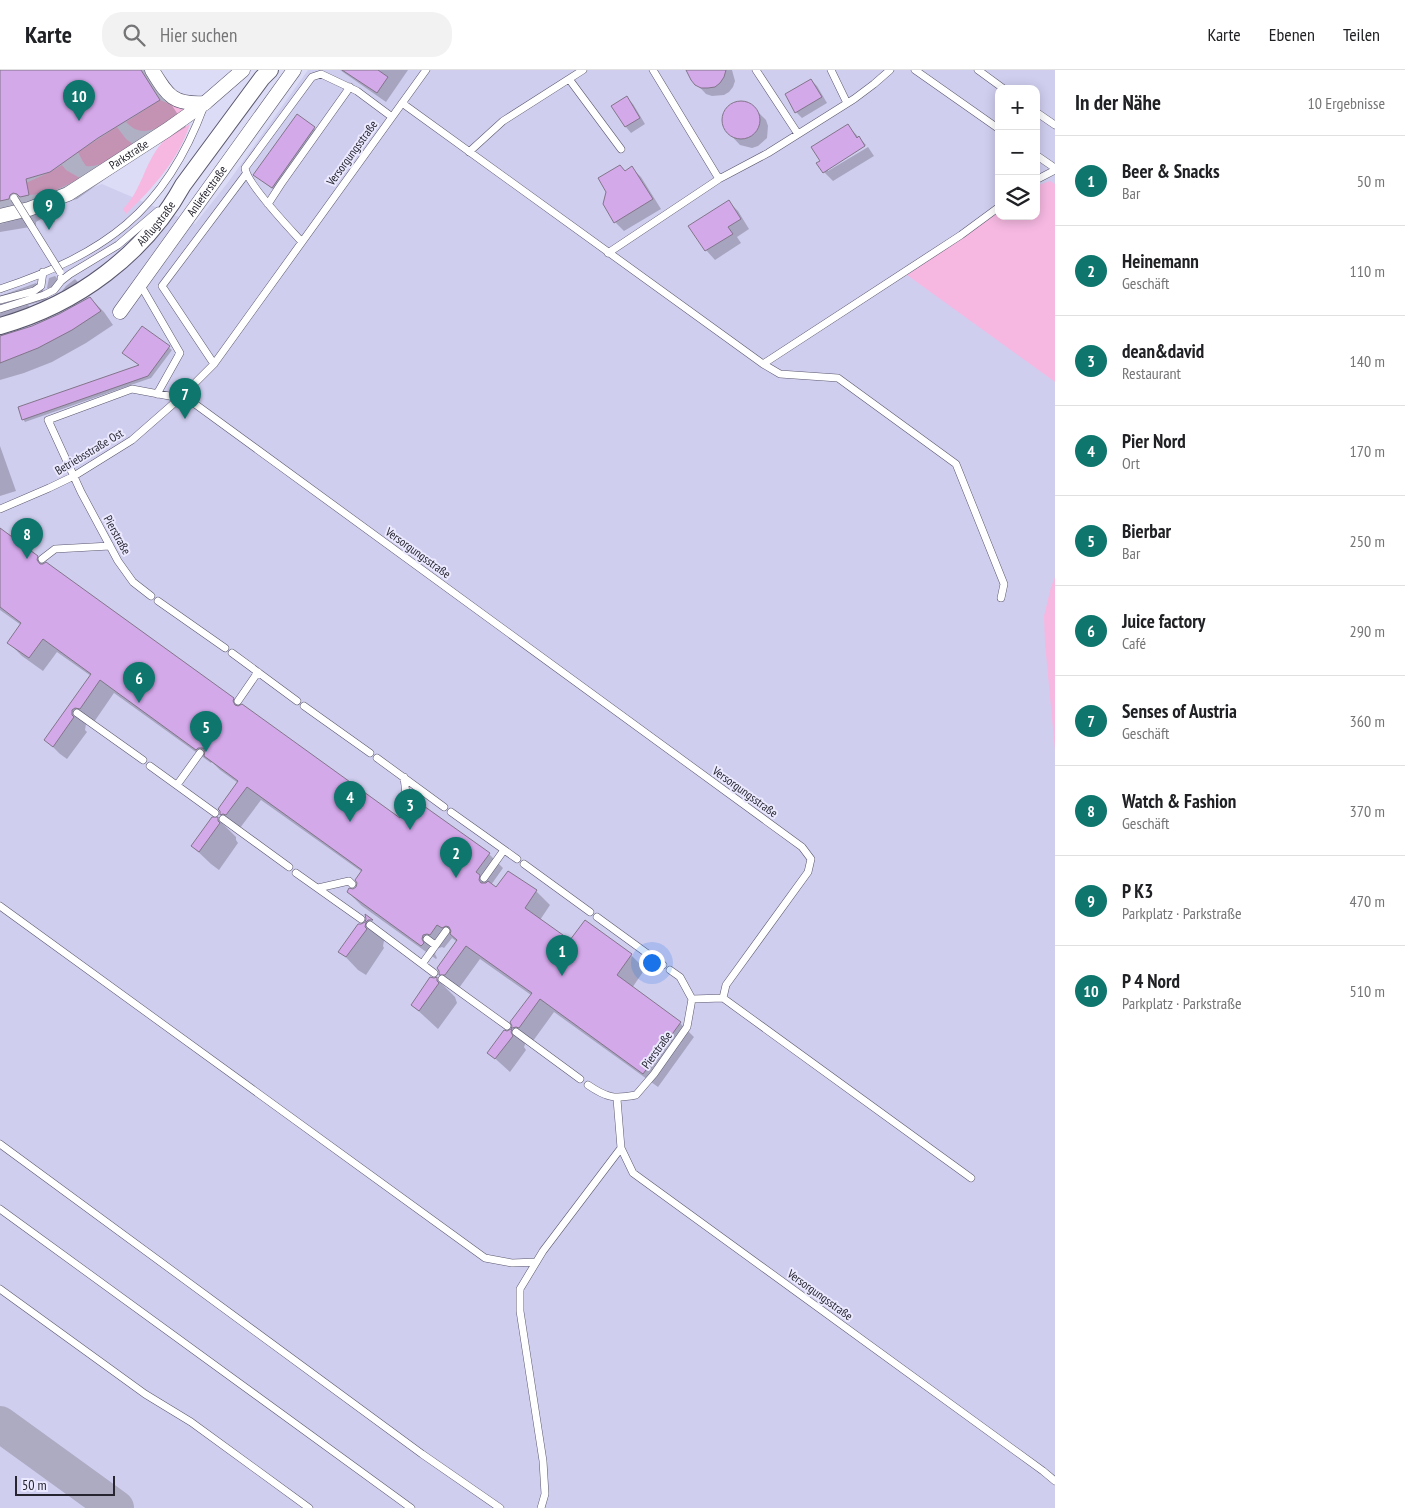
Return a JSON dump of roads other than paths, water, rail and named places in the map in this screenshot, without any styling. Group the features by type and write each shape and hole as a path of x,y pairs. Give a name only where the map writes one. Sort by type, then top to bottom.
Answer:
{"street":[{"path":"152,70 163,95 191,104 205,103"},
{"name":"Parkstraße","path":"0,216 28,209 68,194 167,130 205,103 243,70"},
{"name":"Abflugstraße","path":"0,326 22,320 67,299 121,262 173,204 183,185 262,78 270,70"},
{"name":"Anlieferstraße","path":"120,312 294,70"}],"lane":[{"name":"Versorgungsstraße","path":"426,70 214,364 180,398 195,404 802,847 811,859 808,872 726,985 723,998"},
{"path":"469,152 503,121 583,70"},
{"path":"653,70 719,179"},
{"path":"756,70 798,134"},
{"path":"831,70 847,103"},
{"path":"608,253 719,179 768,153 847,103 890,70"},
{"path":"915,70 995,126"},
{"path":"978,70 999,85"},
{"path":"302,242 268,204 246,174 245,168 312,77 321,74 350,87 392,117"},
{"path":"569,79 621,149"},
{"path":"268,204 350,87"},
{"path":"0,289 31,279 97,247 133,220 165,183 195,131 205,103"},
{"path":"402,103 763,364 780,374 838,378 943,453 956,464 1004,584 1001,598"},
{"path":"1040,115 1055,126"},
{"path":"1040,158 1055,169 1040,178"},
{"path":"214,364 162,286 246,174"},
{"path":"0,309 54,290 70,274 118,245 153,216 183,185"},
{"path":"14,198 60,272 61,281"},
{"path":"763,364 960,235 995,210"},
{"path":"0,300 34,291 41,286 43,272"},
{"path":"140,284 180,353 157,394 180,398"},
{"name":"Pierstraße","path":"151,596 133,582 118,561 80,492 48,420 132,389 157,394"},
{"name":"Betriebsstraße Ost","path":"0,508 74,476 132,440 180,398"},
{"path":"42,559 56,549 110,546"},
{"path":"158,601 225,648"},
{"path":"232,653 297,701"},
{"path":"238,701 258,672"},
{"path":"304,706 370,753"},
{"path":"77,712 142,760"},
{"path":"177,785 200,753"},
{"path":"377,758 444,807"},
{"path":"150,766 215,813"},
{"path":"404,777 407,803 410,805"},
{"path":"451,812 517,859"},
{"path":"223,819 289,867"},
{"path":"484,878 504,850"},
{"path":"486,859 493,864"},
{"path":"524,864 590,912"},
{"path":"296,873 362,919"},
{"path":"318,888 349,881 352,884"},
{"path":"0,906 485,1258 512,1263 536,1262"},
{"path":"597,918 663,965"},
{"path":"370,925 434,973"},
{"path":"422,964 446,931"},
{"path":"427,939 436,945"},
{"path":"670,970 680,977 692,999 723,998 971,1178"},
{"path":"442,979 507,1026"},
{"name":"Pierstraße","path":"617,1099 636,1095 654,1074 687,1027 692,999"},
{"path":"516,1032 580,1080"},
{"path":"588,1085 599,1093 617,1099"},
{"name":"Versorgungsstraße","path":"617,1099 621,1148 633,1173 1055,1481"},
{"path":"0,1144 422,1454 500,1508"},
{"path":"541,1508 545,1494 543,1461 520,1311 520,1290 543,1251 621,1148"},
{"path":"0,1209 412,1508"},
{"path":"0,1289 145,1394 191,1422 309,1508"}],"place":[{"name":"P 4 Nord","path":"79,121"},
{"name":"P K3","path":"49,230"},
{"name":"Senses of Austria","path":"185,419"},
{"name":"Watch & Fashion","path":"27,559"},
{"name":"Juice factory","path":"139,703"},
{"name":"Bierbar","path":"206,752"},
{"name":"Pier Nord","path":"350,822"},
{"name":"dean&david","path":"410,830"},
{"name":"Heinemann","path":"456,878"},
{"name":"Beer & Snacks","path":"562,976"}]}
